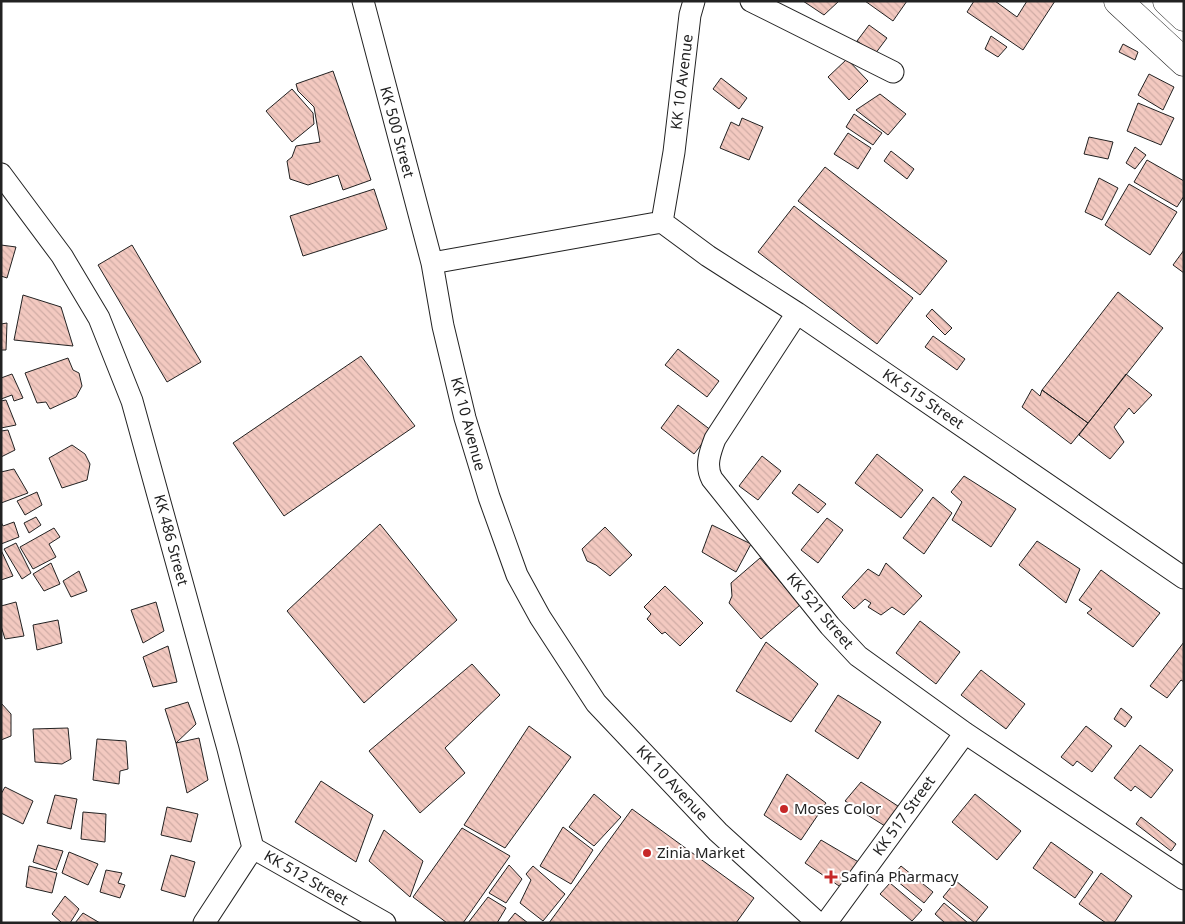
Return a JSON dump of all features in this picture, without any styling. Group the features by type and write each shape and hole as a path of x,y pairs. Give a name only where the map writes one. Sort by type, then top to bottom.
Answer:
{"highway":[{"path":"1118,1 1184,62"},
{"path":"1167,1 1184,17"}],"street":[{"name":"KK 500 Street","path":"363,1 432,263"},
{"name":"KK 10 Avenue","path":"662,222 669,189 690,15 694,1"},
{"path":"751,1 892,72"},
{"name":"KK 486 Street","path":"1,174 62,256 99,318 132,401 228,749 253,848"},
{"path":"432,263 662,222"},
{"name":"KK 515 Street","path":"662,222 708,256 797,313 1184,578"},
{"name":"KK 10 Avenue","path":"432,263 445,336 465,418 489,497 517,575 540,617 596,703 718,832 818,923"},
{"name":"KK 521 Street","path":"797,313 715,439 709,456 708,472 830,626 858,656 965,733 1184,879"},
{"name":"KK 517 Street","path":"826,923 965,733"},
{"path":"204,923 253,848"},
{"name":"KK 512 Street","path":"253,848 385,923"}],"building":[{"path":"803,1 839,1 824,15"},
{"path":"865,1 907,1 893,21"},
{"path":"974,1 995,1 1017,17 1027,1 1055,1 1023,50 967,12"},
{"path":"869,25 887,38 875,54 857,41"},
{"path":"991,36 1007,47 998,57 985,49"},
{"path":"1123,44 1138,52 1135,60 1119,52"},
{"path":"847,59 868,81 849,100 828,77"},
{"path":"333,71 371,180 343,190 338,175 308,185 290,179 287,161 292,157 296,146 320,142 314,107 298,91 296,84"},
{"path":"1149,74 1174,87 1163,110 1138,95"},
{"path":"721,78 747,98 739,109 713,89"},
{"path":"292,89 313,113 314,124 292,142 266,111"},
{"path":"880,94 906,114 888,135 856,110"},
{"path":"1138,103 1174,118 1161,145 1127,131"},
{"path":"854,114 882,133 873,145 846,127"},
{"path":"742,118 763,127 749,160 720,148 731,122 739,126"},
{"path":"848,133 871,148 858,169 834,154"},
{"path":"1089,137 1113,142 1108,159 1084,154"},
{"path":"1135,147 1146,155 1135,169 1126,163"},
{"path":"891,151 914,169 907,179 884,161"},
{"path":"1147,160 1184,181 1184,196 1177,207 1134,182"},
{"path":"825,167 947,261 920,295 798,201"},
{"path":"1099,178 1118,188 1102,220 1085,212"},
{"path":"1129,184 1177,212 1150,255 1105,225"},
{"path":"374,189 387,229 303,256 290,216"},
{"path":"794,206 913,298 877,344 758,252"},
{"path":"1,245 16,247 7,278 1,276"},
{"path":"132,245 201,362 167,382 98,265"},
{"path":"1184,250 1184,273 1173,265"},
{"path":"1118,292 1163,328 1088,423 1042,390"},
{"path":"23,295 61,307 73,346 14,340"},
{"path":"932,309 952,328 945,335 926,316"},
{"path":"7,323 6,350 1,350 1,324"},
{"path":"933,336 965,359 957,370 925,347"},
{"path":"678,349 719,381 707,397 665,365"},
{"path":"361,356 415,426 284,516 233,443"},
{"path":"68,358 73,370 79,373 82,386 76,397 50,409 46,402 37,403 25,373"},
{"path":"12,374 23,398 14,401 12,395 1,399 1,378"},
{"path":"1126,374 1152,395 1134,414 1129,408 1114,427 1124,442 1110,459 1079,435"},
{"path":"1032,389 1040,396 1042,390 1088,423 1071,444 1022,407"},
{"path":"6,400 16,425 1,428 1,401"},
{"path":"678,405 712,431 694,454 661,428"},
{"path":"8,430 15,450 1,457 1,431"},
{"path":"72,445 85,454 90,464 87,480 62,488 49,458"},
{"path":"877,454 923,490 901,518 855,483"},
{"path":"762,456 781,471 758,500 739,486"},
{"path":"14,469 28,493 1,503 1,472"},
{"path":"964,476 1016,509 991,547 952,520 962,502 951,492"},
{"path":"799,484 826,504 818,513 792,493"},
{"path":"37,492 42,505 25,515 17,501"},
{"path":"933,497 952,513 924,554 903,538"},
{"path":"36,517 41,525 29,533 24,523"},
{"path":"827,518 843,530 818,563 801,550"},
{"path":"1,522 3,526 14,522 19,537 1,544"},
{"path":"380,524 457,620 364,703 287,611"},
{"path":"712,525 751,544 736,572 702,552"},
{"path":"605,527 632,555 610,576 596,565 587,561 582,549"},
{"path":"54,528 60,537 49,544 56,557 33,569 20,547"},
{"path":"1037,541 1080,569 1066,603 1019,565"},
{"path":"16,543 31,573 22,579 4,549"},
{"path":"1,550 13,576 1,580"},
{"path":"760,558 800,605 761,639 729,603 732,596 731,583"},
{"path":"51,563 60,584 44,591 33,574"},
{"path":"886,563 922,596 904,615 892,607 881,615 868,607 871,603 865,599 854,609 842,597 868,569 879,576"},
{"path":"1101,570 1160,613 1133,647 1087,613 1092,609 1079,600"},
{"path":"79,571 87,591 71,597 63,581"},
{"path":"665,586 703,623 680,646 665,632 662,634 647,619 651,614 644,607"},
{"path":"16,602 24,636 5,639 1,626 1,606"},
{"path":"156,602 164,631 143,643 131,610"},
{"path":"58,620 62,643 37,650 33,625"},
{"path":"920,621 960,652 936,684 896,653"},
{"path":"766,642 818,684 791,722 736,691"},
{"path":"1184,642 1184,682 1181,680 1167,698 1150,686"},
{"path":"168,646 177,682 153,687 143,657"},
{"path":"472,664 500,695 445,748 465,773 420,813 369,751"},
{"path":"981,670 1025,704 1006,729 961,695"},
{"path":"838,695 881,722 858,759 815,731"},
{"path":"188,702 196,724 176,743 165,709"},
{"path":"1,703 11,714 11,736 1,740"},
{"path":"1121,708 1132,717 1125,727 1114,719"},
{"path":"529,726 571,757 505,848 464,825"},
{"path":"1086,726 1112,746 1092,772 1077,761 1073,766 1061,757"},
{"path":"68,728 71,759 62,764 35,762 33,729"},
{"path":"199,738 208,780 187,793 176,743"},
{"path":"97,739 126,741 128,769 120,771 119,784 93,780"},
{"path":"1140,745 1173,770 1151,798 1135,786 1131,791 1114,778"},
{"path":"787,774 826,803 801,840 764,815"},
{"path":"321,781 373,815 356,862 295,822"},
{"path":"861,782 904,810 893,831 845,801"},
{"path":"5,787 33,801 23,824 1,813 1,794"},
{"path":"594,794 621,817 594,846 569,827"},
{"path":"975,794 1021,831 997,860 952,822"},
{"path":"55,795 77,799 71,829 47,823"},
{"path":"167,807 198,814 191,842 161,835"},
{"name":"Zinia Market","path":"632,809 754,898 736,923 549,923"},
{"path":"83,812 106,814 105,842 81,839"},
{"path":"1141,817 1176,844 1171,851 1136,824"},
{"path":"563,827 593,850 571,884 540,866"},
{"path":"462,828 510,856 463,923 447,923 413,897"},
{"path":"384,830 423,861 410,897 369,861"},
{"path":"821,840 867,867 848,892 805,863"},
{"path":"1051,842 1093,872 1075,898 1033,868"},
{"path":"38,845 63,851 56,870 33,862"},
{"path":"69,852 98,864 88,885 62,873"},
{"path":"171,855 195,862 185,897 161,890"},
{"path":"509,865 522,879 506,903 489,893"},
{"path":"29,866 57,873 52,893 26,887"},
{"path":"533,866 565,894 543,921 520,903 531,880 526,874"},
{"path":"901,866 933,892 924,903 892,877"},
{"path":"106,870 122,873 118,883 125,885 120,898 100,892"},
{"path":"1101,873 1132,896 1114,923 1106,923 1079,904"},
{"path":"956,881 988,907 975,923 943,897"},
{"path":"890,883 922,910 912,921 880,894"},
{"path":"65,896 79,909 70,923 62,923 52,914"},
{"path":"488,897 506,908 497,923 468,923"},
{"path":"944,903 968,923 945,923 935,914"},
{"path":"83,913 100,923 75,923"},
{"path":"515,913 528,923 507,923"}],"place":[{"name":"Moses Color","path":"784,809"},
{"name":"Zinia Market","path":"647,853"},
{"name":"Safina Pharmacy","path":"831,877"}]}
